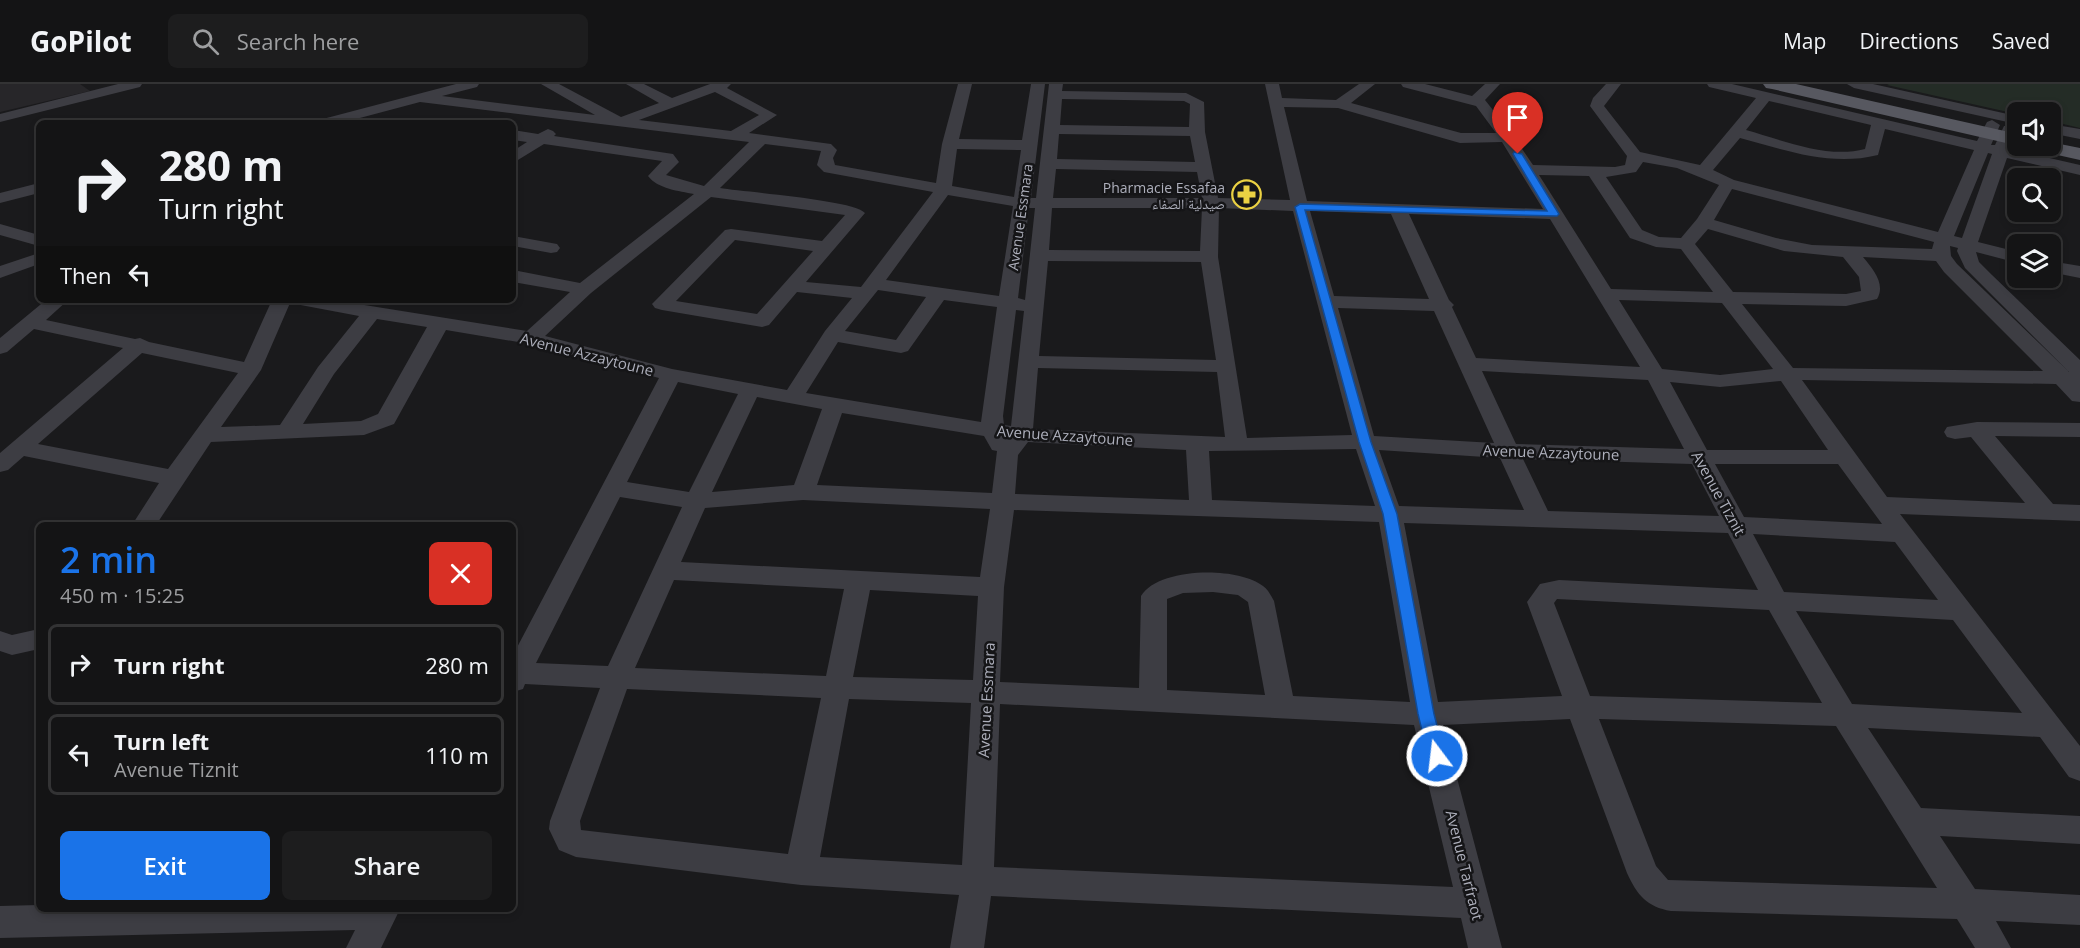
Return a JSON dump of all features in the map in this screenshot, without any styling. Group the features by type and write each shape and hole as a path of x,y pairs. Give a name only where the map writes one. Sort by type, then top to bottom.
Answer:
{"main road":[{"path":"1810,84 2003,135"},
{"path":"1769,90 2003,135"},
{"path":"2061,141 2080,145"},
{"path":"2061,150 2080,154"}],"street":[{"path":"0,118 110,87 135,84"},
{"path":"336,120 472,84"},
{"path":"548,84 620,122 719,85 770,115 735,135"},
{"path":"633,84 671,103"},
{"path":"793,397 832,335 943,190 950,144 965,84"},
{"name":"Avenue Essmara","path":"1007,440 992,416 1038,84"},
{"path":"1339,104 1368,84"},
{"path":"1408,84 1475,100 1493,84"},
{"path":"1614,84 1598,101 1597,106 1635,156 1704,171 1728,183 1943,247 1957,276 2038,356 2074,376"},
{"path":"1714,84 1769,90 1879,123 2003,135"},
{"path":"1854,84 2003,135 2080,170"},
{"path":"1055,89 1186,96 1197,102 1197,132 1211,203 1209,257 1237,445"},
{"name":"Avenue Essmara","path":"967,948 977,881 991,587 1003,502 1007,440 1028,362 1046,204 1055,89"},
{"path":"1704,171 1769,90"},
{"path":"1275,93 1339,104 1460,138 1507,138"},
{"name":"Avenue Tarfraot","path":"1275,93 1300,207 1365,442 1390,514 1426,714 1485,948"},
{"path":"420,98 825,147 829,150 825,158 825,165 830,169 1022,204 1211,203 1554,214"},
{"name":"Avenue Tiznit","path":"1475,100 1483,105 1507,138 1656,375 1777,602 1844,715 1994,948"},
{"path":"516,156 574,115"},
{"path":"1736,132 1832,155 1856,156 1872,152 1879,123"},
{"path":"1052,129 1197,132"},
{"path":"2061,130 2080,134"},
{"path":"516,135 667,157 671,162 656,177 657,179 707,192 841,208 856,214 762,321 662,303 730,234 825,247"},
{"path":"2003,135 1966,251 1971,264 2072,357 2074,376 2080,396"},
{"path":"1943,247 2003,135"},
{"path":"531,338 584,289 707,192 762,139"},
{"path":"950,144 1030,145"},
{"path":"1528,170 1624,171 1633,166 1635,156"},
{"path":"1049,164 1204,167"},
{"path":"1594,171 1636,234 1656,242 1686,244 1787,374 1844,457 1963,610 2080,768"},
{"path":"1686,244 1704,222 1728,183"},
{"path":"0,198 36,189"},
{"path":"1398,210 1444,305 1468,364 1540,520"},
{"path":"1704,222 1777,243 1811,250 1920,252 1968,244 2007,255"},
{"path":"2,232 36,240"},
{"path":"516,242 551,248"},
{"path":"1604,294 1846,300 1870,295 1872,288 1869,277 1848,252"},
{"path":"1040,255 1209,257"},
{"path":"0,272 36,259"},
{"path":"2061,268 2080,272"},
{"path":"516,277 584,289"},
{"path":"793,286 938,294 1034,307"},
{"path":"832,335 901,347 938,294"},
{"path":"1328,302 1444,305"},
{"path":"0,348 55,303"},
{"path":"146,522 250,370 281,303"},
{"name":"Avenue Azzaytoune","path":"321,303 531,338 670,375 751,388 1007,440 1237,445 1365,442 1507,451 1699,457 1844,457"},
{"path":"287,431 325,372 371,313"},
{"path":"32,323 140,344 250,370"},
{"path":"204,435 364,428 386,419 439,324"},
{"path":"0,465 140,344"},
{"path":"2038,356 2072,357"},
{"path":"1028,362 1227,366"},
{"path":"1468,364 1633,372 1720,381 1787,374 2074,376"},
{"path":"516,675 670,375"},
{"path":"751,388 696,501 617,678 565,821 565,829 570,840 576,843 801,870 977,881 1475,903"},
{"path":"803,492 834,405"},
{"path":"2047,513 1966,430 2080,430"},
{"path":"1197,443 1202,507"},
{"path":"19,448 174,478"},
{"path":"612,488 696,501 803,492 1003,502 1737,525 1902,534"},
{"path":"1882,505 2080,513"},
{"path":"665,570 991,587"},
{"path":"801,870 860,580"},
{"path":"1153,699 1154,596 1160,589 1173,584 1203,583 1239,586 1258,596 1261,601 1281,705"},
{"path":"1963,610 1559,589 1550,591 1540,602 1643,873 1658,893 1671,896 1967,904 2080,910"},
{"path":"0,641 12,645 36,640"},
{"path":"516,677 617,678 987,692 1426,714 1579,707 1844,715 2050,726"},
{"path":"1913,821 2080,830"},
{"path":"0,922 383,912"},
{"path":"363,948 383,912"}],"shaded area":[{"path":"0,84 80,84 90,91 0,112"},
{"path":"2080,84 2080,128 2061,123 2061,102 2007,102 2007,112 1887,85"}],"place":[{"name":"Pharmacie Essafaa صيدلية الصفاء","path":"1246,195"}],"route":[{"path":"1437,756 1426,714 1390,514 1365,442 1300,207 1554,214 1518,154"}]}
